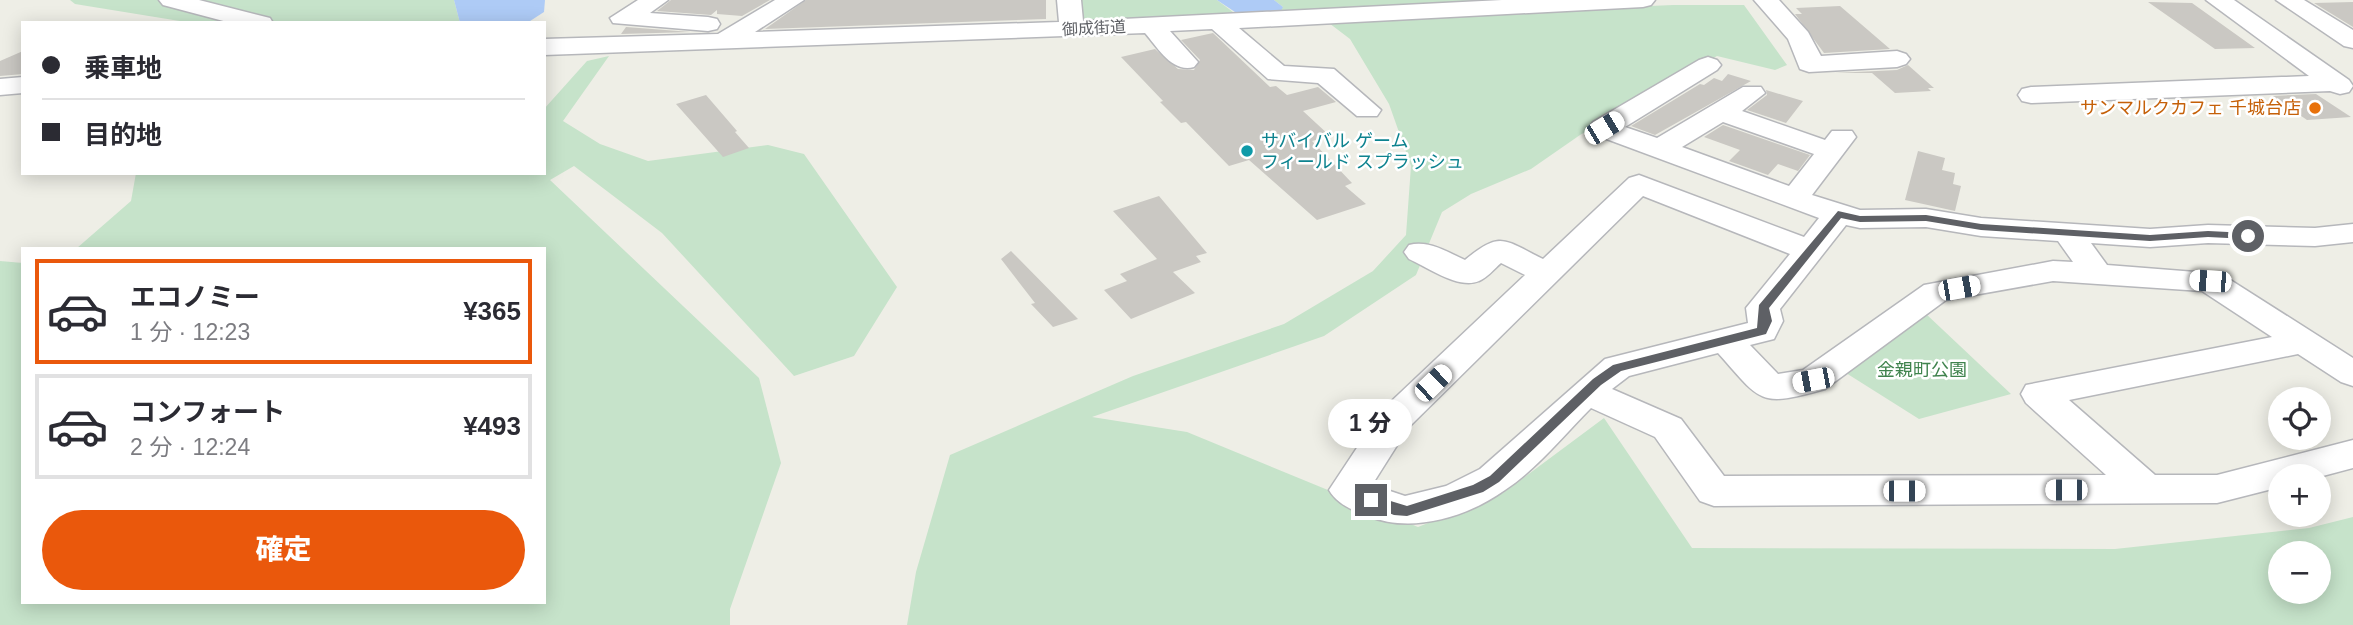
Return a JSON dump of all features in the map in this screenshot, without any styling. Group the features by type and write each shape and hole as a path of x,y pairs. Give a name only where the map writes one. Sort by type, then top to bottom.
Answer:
{"street":[{"path":"170,0 253,21"},
{"path":"656,0 622,18 748,26"},
{"path":"720,43 792,0"},
{"path":"1069,0 1072,29"},
{"name":"御成街道","path":"546,47 1072,29 1643,0"},
{"path":"1766,0 1803,41 1809,52 1809,64 1897,59"},
{"path":"2218,0 2344,89"},
{"path":"2288,0 2353,41"},
{"path":"1217,21 1277,75 1325,75 1367,110"},
{"path":"2327,24 2353,22"},
{"path":"1151,25 1185,62"},
{"path":"1708,65 1604,128 1838,215 1860,219 1926,218 1981,227 2150,238 2353,233"},
{"path":"0,87 21,85"},
{"path":"2031,95 2344,89"},
{"path":"1658,150 1752,93"},
{"path":"1720,112 1836,144 1794,199"},
{"path":"1809,250 1639,184 1395,419 1348,490 1394,510 1407,511 1478,489 1494,479 1587,392 1617,368 1762,331 1766,321 1763,308 1838,215"},
{"path":"2068,233 2097,274"},
{"path":"1420,252 1469,274 1498,249 1546,273"},
{"path":"1726,341 1770,388 1813,380 1936,292 2053,271 2210,281 2353,374"},
{"path":"2147,490 2039,394 2304,342"},
{"path":"1587,392 1668,428 1714,491 2217,489 2353,454"}],"green space":[{"path":"70,0 454,0 459,21 180,21 75,4"},
{"path":"1078,0 1217,0 1233,12 1283,7 1274,0 1512,0 1086,23 1078,21"},
{"path":"1673,5 1744,5 1787,65 1775,70 1717,56 1580,135 1531,169 1471,194 1442,212 1416,275 1324,336 1092,417 1187,432 1418,527 1503,493 1604,418 1692,548 2115,549 2331,527 2331,522 2353,517 2353,625 907,625 916,572 950,455 1133,376 1284,324 1373,271 1406,235 1411,166 1389,104 1350,39 1325,20"},
{"path":"609,56 563,121 600,144 648,161 768,145 804,154 897,287 854,356 794,376 662,233 574,166 550,180 759,378 781,463 730,609 730,625 0,625 0,261 21,263 21,604 546,604 546,247 78,247 131,201 136,175 546,175 546,107 587,61"},
{"name":"金親町公園","path":"1925,313 2011,394 1919,419 1846,373"}],"water":[{"path":"454,0 545,0 544,12 530,21 459,21"},
{"path":"1217,0 1274,0 1283,7 1281,11 1238,14"}],"building":[{"path":"671,0 770,0 742,16 717,14 717,10 711,15 657,11"},
{"path":"806,0 1046,0 1046,19 765,29"},
{"path":"2148,2 2192,3 2255,48 2215,49"},
{"path":"2353,2 2353,27 2314,3"},
{"path":"1840,6 1890,49 1824,53 1795,14 1802,14 1796,8"},
{"path":"626,27 691,32 621,34"},
{"path":"1213,33 1270,87 1276,86 1287,95 1318,87 1336,102 1303,111 1330,136 1312,141 1352,183 1345,186 1366,204 1317,220 1249,160 1229,166 1186,122 1181,123 1160,102 1163,101 1121,57 1155,49 1178,69 1194,70 1200,60 1181,40"},
{"path":"21,52 21,74 0,76 0,61"},
{"path":"1908,65 1934,88 1928,88 1931,91 1895,93 1872,73 1835,73 1897,70"},
{"path":"1728,74 1751,81 1655,135 1631,126 1700,84 1704,85 1714,78 1722,81"},
{"path":"1766,90 1803,101 1786,123 1747,110 1767,95"},
{"path":"2316,94 2351,117 2307,120 2272,96"},
{"path":"706,95 749,148 723,157 676,104"},
{"path":"1723,125 1810,155 1798,171 1778,164 1768,175 1729,161 1740,150 1704,137"},
{"path":"1918,151 1945,158 1942,170 1955,173 1953,184 1961,186 1955,211 1905,200"},
{"path":"1159,196 1207,253 1196,256 1201,262 1173,272 1195,293 1131,319 1104,290 1127,281 1120,274 1157,259 1113,211"},
{"path":"1011,251 1078,319 1053,327 1031,304 1035,303 1001,259"}],"place":[{"name":"サンマルクカフェ 千城台店","path":"2315,108"},
{"name":"サバイバル ゲーム フィールド スプラッシュ","path":"1247,151"}],"route":[{"path":"1371,500 1394,510 1418,510 1478,489 1494,479 1597,382 1617,368 1649,357 1750,336 1762,331 1766,321 1763,308 1838,215 1860,219 1926,218 1981,227 2150,238 2208,234 2248,236"}]}
